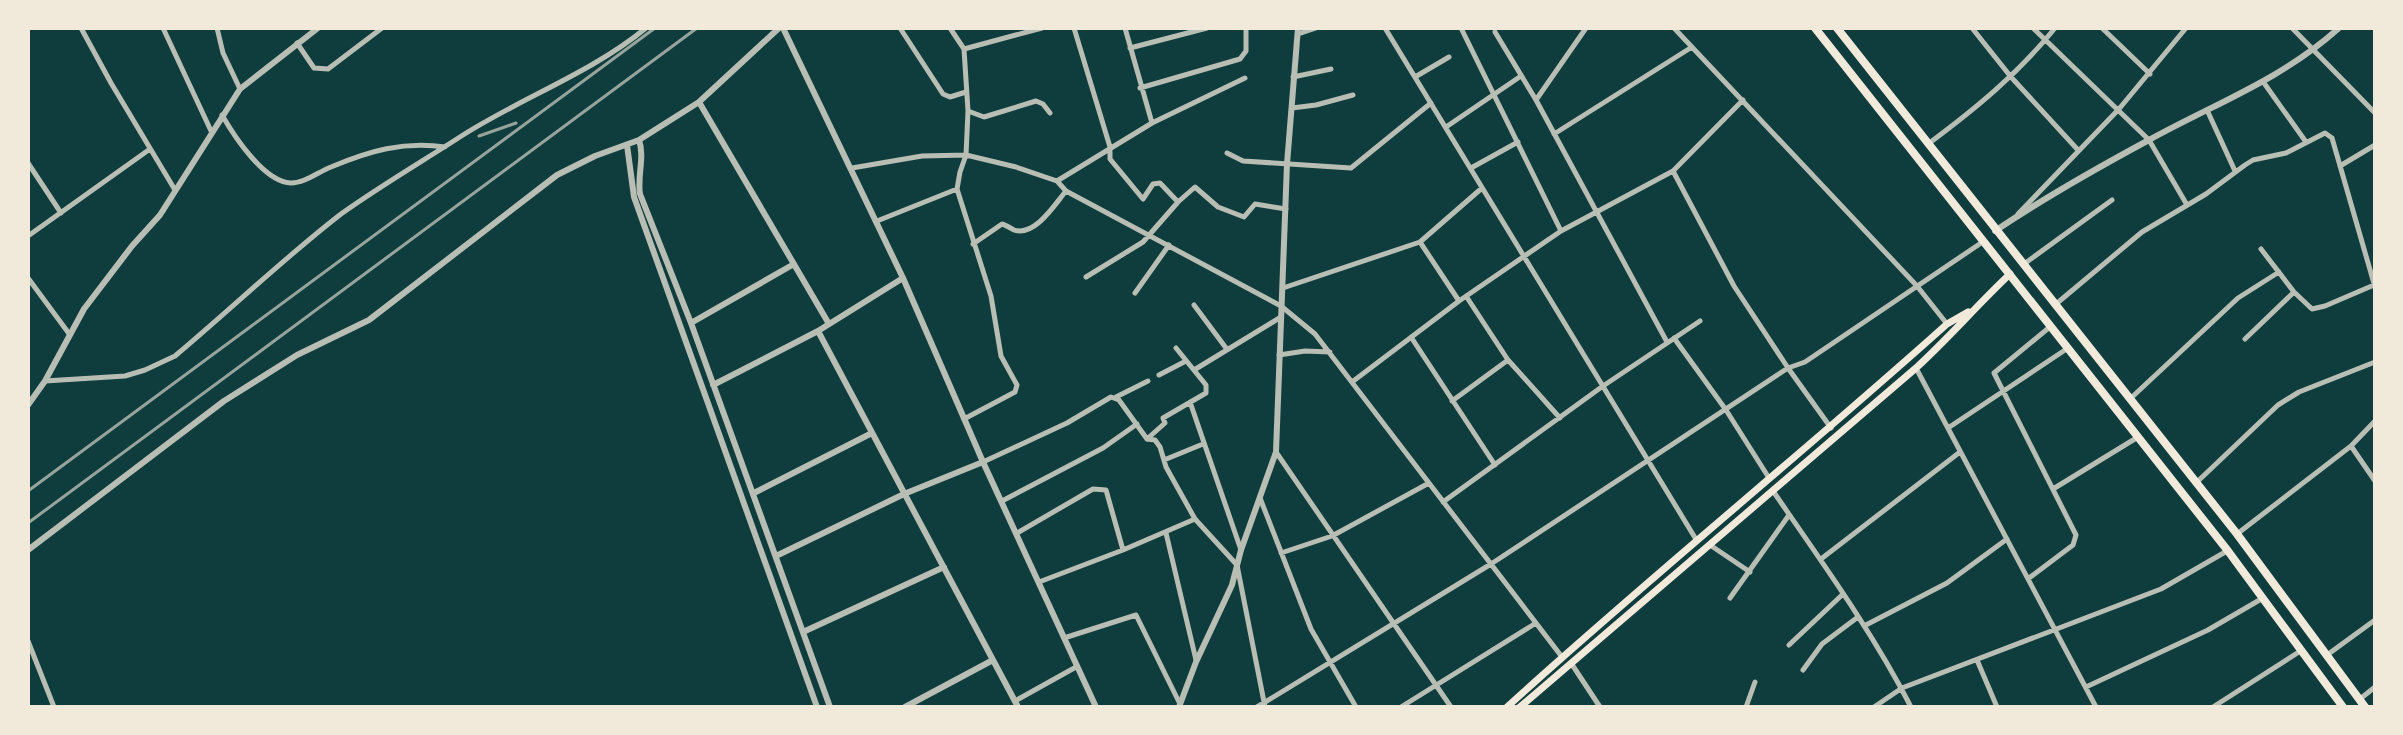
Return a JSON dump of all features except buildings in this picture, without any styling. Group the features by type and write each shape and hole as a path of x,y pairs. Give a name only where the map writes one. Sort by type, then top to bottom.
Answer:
{"main road":[{"path":"1815,28 2228,551 2343,707"},
{"path":"1837,28 2237,534 2363,703"},
{"path":"1520,707 1916,368 1956,332 1973,309 2010,274"},
{"path":"1507,707 1947,324 1973,309"},
{"path":"2096,382 2108,371"},
{"path":"2150,451 2163,440"}],"street":[{"path":"81,28 175,190"},
{"path":"163,28 212,133"},
{"path":"217,28 223,53 240,89"},
{"path":"28,405 45,381 84,309 160,215 240,89 318,28"},
{"path":"297,43 314,68 328,69 382,28"},
{"path":"45,381 125,376 175,356 341,214 445,147 527,99 563,83 628,43 646,28"},
{"path":"28,550 224,401 297,355 369,320 557,175 595,156 639,140 699,102 781,28 877,221 1096,707"},
{"path":"900,28 943,94 950,97 966,92"},
{"path":"950,28 964,49 968,111 966,155 957,189 991,296 1001,356 1017,385 1015,392 964,419"},
{"path":"964,49 1024,30 1042,28"},
{"path":"1074,28 1110,147 1110,159 1143,199 1153,184 1160,183 1178,202"},
{"path":"1125,28 1152,123"},
{"path":"1130,48 1207,28"},
{"path":"1140,88 1240,59 1246,51 1246,28"},
{"path":"1180,706 1196,662 1232,585 1241,550 1276,452 1293,77 1298,31 1316,28"},
{"path":"1385,28 1697,541"},
{"path":"1461,28 1561,231"},
{"path":"1536,100 1586,28"},
{"path":"1674,28 1917,286 1947,324"},
{"path":"1972,28 2011,77 2078,150"},
{"path":"2033,28 2149,140 2187,205"},
{"path":"1927,144 2011,77 2055,28"},
{"path":"2102,28 2150,74"},
{"path":"2013,219 2119,109 2186,28"},
{"path":"2292,28 2375,113"},
{"path":"1995,231 2149,140 2264,83 2314,50 2339,28"},
{"path":"958,38 961,30"},
{"path":"1495,32 1536,100 1667,342"},
{"path":"1554,134 1692,47"},
{"path":"1415,77 1449,57"},
{"path":"1293,77 1331,69"},
{"path":"1446,127 1521,75"},
{"path":"1057,181 1152,123 1245,78"},
{"path":"2264,83 2306,142"},
{"path":"1292,108 1353,95"},
{"path":"1352,382 1459,301 1561,231 1673,171 1743,100"},
{"path":"968,111 984,117 1036,101 1050,113"},
{"path":"699,102 829,324"},
{"path":"1227,153 1236,159 1351,168 1431,103"},
{"path":"2207,110 2235,172"},
{"path":"221,115 241,146 269,172 288,183 301,182 364,153 423,144 445,147"},
{"path":"2055,304 2142,232 2253,160 2286,153 2320,134 2329,135 2374,286 2318,309 2306,305 2261,249"},
{"path":"639,140 642,151 638,175 640,194 754,493 830,707"},
{"path":"1471,168 1518,142"},
{"path":"627,145 634,197 817,707"},
{"path":"2340,166 2375,145"},
{"path":"28,236 150,149"},
{"path":"852,168 922,156 966,155 1016,167 1057,181 1066,191 1281,306 1315,334 1330,352 1562,657"},
{"path":"28,163 61,213"},
{"path":"1673,171 1734,286 1831,428"},
{"path":"1086,277 1135,248 1195,187 1218,207 1244,217 1255,204 1286,209"},
{"path":"1283,288 1420,242 1482,188"},
{"path":"877,221 957,189"},
{"path":"973,244 1002,224 1013,230 1030,228 1048,213 1066,191"},
{"path":"2023,264 2112,200"},
{"path":"1257,707 1491,564 1788,368 1805,362 1985,241"},
{"path":"1420,242 1459,301"},
{"path":"1135,293 1169,245"},
{"path":"691,323 794,264"},
{"path":"2130,399 2238,298 2279,272"},
{"path":"28,278 70,335"},
{"path":"713,385 818,331 903,278"},
{"path":"2245,339 2294,292"},
{"path":"1466,296 1508,360 1560,418"},
{"path":"1194,305 1226,348"},
{"path":"1194,370 1281,317"},
{"path":"1443,502 1603,386 1700,321"},
{"path":"2029,578 2073,545 2076,539 1995,376 1995,370 2051,325"},
{"path":"818,331 1017,704"},
{"path":"1411,337 1495,465"},
{"path":"1674,338 1726,410 1769,478"},
{"path":"1147,439 1165,423 1163,418 1206,393 1207,389 1176,348"},
{"path":"1948,428 2069,348"},
{"path":"1279,355 1305,351 1330,352"},
{"path":"1452,401 1508,360"},
{"path":"1159,375 1186,361"},
{"path":"2196,483 2278,405 2299,392 2375,362"},
{"path":"1916,368 2096,707"},
{"path":"776,556 904,494 1067,423 1111,397 1148,381"},
{"path":"1115,397 1147,439 1155,440 1195,519 1237,565 1264,705"},
{"path":"1190,402 1241,550"},
{"path":"2237,534 2351,446 2375,421"},
{"path":"1002,501 1103,448 1137,424"},
{"path":"754,493 872,433"},
{"path":"2053,489 2138,437"},
{"path":"1164,460 1203,444"},
{"path":"2351,446 2375,481"},
{"path":"1276,452 1451,707"},
{"path":"1821,559 1960,452"},
{"path":"1281,553 1332,536 1429,483"},
{"path":"1017,533 1070,501 1100,488 1106,490 1123,550"},
{"path":"1773,491 1864,626 1911,707"},
{"path":"1259,497 1311,629 1356,707"},
{"path":"1730,598 1789,515"},
{"path":"1039,582 1195,519"},
{"path":"1166,533 1196,662"},
{"path":"1864,626 1947,583 2007,539"},
{"path":"1710,545 1750,572"},
{"path":"1874,707 1902,688 2161,589 2228,551"},
{"path":"803,632 944,567"},
{"path":"1789,645 1843,594"},
{"path":"2085,687 2208,630 2263,598"},
{"path":"1064,638 1136,615 1180,706"},
{"path":"1803,670 1822,644 1858,617"},
{"path":"2327,655 2375,620"},
{"path":"1401,707 1536,623"},
{"path":"28,641 31,658 54,707"},
{"path":"2213,707 2303,650"},
{"path":"905,707 993,660"},
{"path":"1977,660 1997,707"},
{"path":"1571,663 1600,707"},
{"path":"1005,707 1017,704 1076,667"},
{"path":"809,683 820,678"},
{"path":"1746,707 1755,682"},
{"path":"2363,703 2375,687"}],"railway":[{"path":"28,491 655,28"},
{"path":"28,523 697,28"},
{"path":"479,136 516,123"}]}
